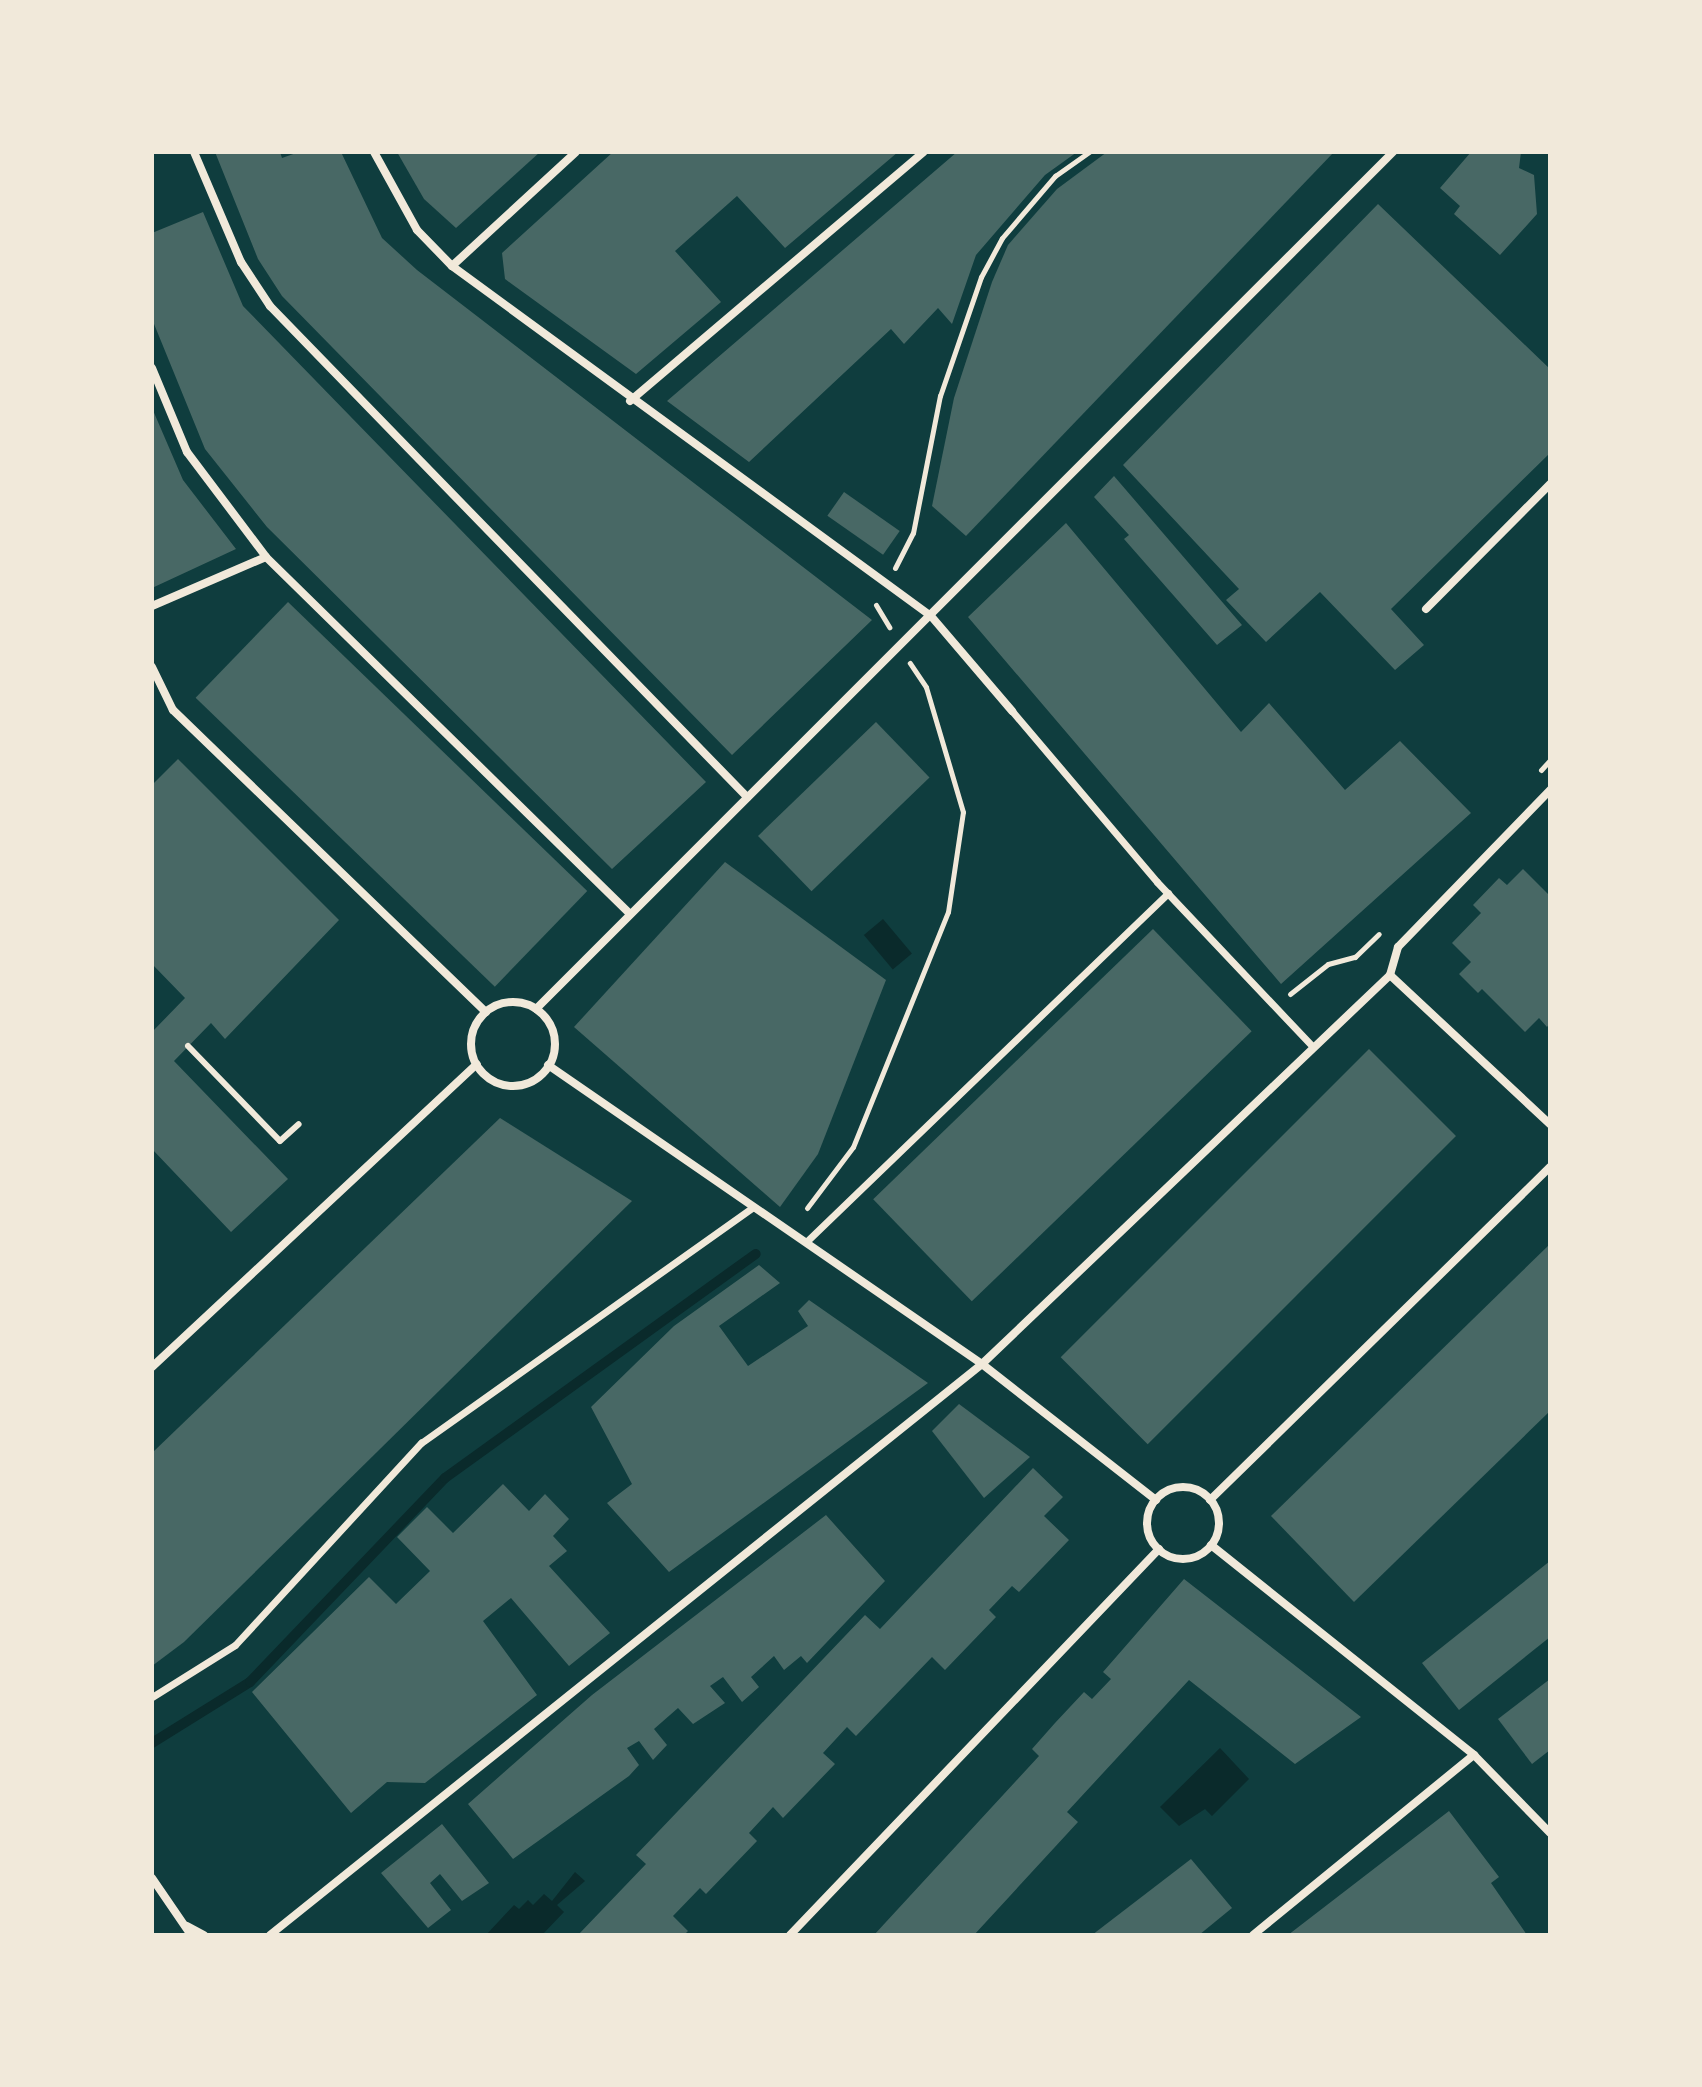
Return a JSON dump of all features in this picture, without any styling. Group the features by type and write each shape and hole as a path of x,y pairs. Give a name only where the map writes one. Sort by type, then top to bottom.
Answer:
{"street":[{"path":"194,152 241,262 270,306 747,797"},
{"path":"374,152 417,230 452,266 630,401 885,587 931,616 1168,893 1312,1046"},
{"path":"452,266 576,152"},
{"path":"630,401 924,152"},
{"path":"536,1009 629,913 901,649 1393,152"},
{"path":"152,368 187,452 266,557 629,913"},
{"path":"1426,609 1550,484"},
{"path":"152,606 266,557"},
{"path":"152,667 173,710 486,1012"},
{"path":"270,1935 982,1364 1312,1046 1390,975 1398,947 1550,790"},
{"path":"806,1242 1168,893"},
{"path":"1390,975 1550,1124"},
{"path":"516,1002 536,1009 553,1033 548,1065 538,1077 514,1086 491,1079 477,1064 473,1031 486,1012 516,1002"},
{"path":"152,1367 477,1064"},
{"path":"548,1065 982,1364 1156,1500"},
{"path":"1210,1500 1550,1167"},
{"path":"152,1697 235,1645 421,1443 752,1208"},
{"path":"1188,1487 1210,1500 1218,1517 1211,1545 1187,1559 1159,1549 1147,1521 1156,1500 1166,1491 1188,1487"},
{"path":"1211,1545 1474,1755 1550,1833"},
{"path":"790,1935 1159,1549"},
{"path":"1253,1935 1474,1755"},
{"path":"152,1878 191,1935"},
{"path":"184,1925 204,1935"}],"lane":[{"path":"188,1046 280,1141 299,1124"}],"path":[{"path":"804,1212 853,1147 948,912 963,812 926,687 876,604 913,533 940,396 981,277 1002,238 1055,176 1089,152"}],"water":[{"path":"883,919 912,953 893,970 864,935"},
{"path":"1220,1748 1249,1779 1212,1816 1205,1809 1179,1826 1160,1807"},
{"path":"575,1872 585,1881 557,1905 564,1912 542,1935 486,1935 514,1905 519,1909 528,1900 533,1905 544,1894 552,1901"}],"building":[{"path":"215,152 280,152 282,158 299,152 341,152 382,238 417,270 872,620 732,755 282,296 258,259"},
{"path":"397,152 540,152 456,228 424,199"},
{"path":"613,152 898,152 785,248 737,196 675,251 721,302 636,374 505,279 502,253"},
{"path":"957,152 1077,152 1045,175 976,255 952,324 938,308 904,344 891,329 749,462 667,401"},
{"path":"1107,152 1334,152 966,536 932,506 954,398 992,282 1008,245 1057,189"},
{"path":"1471,152 1521,152 1519,168 1534,175 1537,214 1500,255 1454,214 1460,206 1440,188"},
{"path":"1378,204 1550,369 1550,453 1391,609 1424,645 1395,670 1320,592 1266,642 1226,600 1239,589 1123,465"},
{"path":"203,212 243,306 706,782 612,869 267,527 205,449 152,319 152,233"},
{"path":"152,408 183,480 236,549 152,588"},
{"path":"1114,476 1242,625 1217,645 1124,539 1129,535 1094,497"},
{"path":"844,492 900,531 883,555 827,516"},
{"path":"1066,523 1241,732 1269,703 1345,790 1400,741 1471,813 1281,984 968,617"},
{"path":"288,602 587,891 495,987 196,698"},
{"path":"876,722 929,777 812,891 758,836"},
{"path":"178,759 339,920 225,1039 211,1023 174,1061 288,1179 231,1232 152,1149 152,1032 185,998 152,964 152,785"},
{"path":"725,862 886,980 818,1154 780,1207 574,1027"},
{"path":"1523,869 1550,896 1550,1023 1547,1027 1539,1018 1525,1032 1482,989 1478,993 1459,974 1471,962 1452,943 1481,913 1473,905 1499,878 1507,885"},
{"path":"1153,929 1252,1031 972,1301 873,1199"},
{"path":"1369,1049 1456,1136 1148,1444 1061,1357"},
{"path":"500,1118 632,1201 184,1642 152,1666 152,1453"},
{"path":"1550,1244 1550,1411 1354,1602 1271,1516"},
{"path":"759,1265 780,1283 719,1326 748,1366 808,1326 798,1311 809,1300 928,1383 669,1572 607,1503 632,1484 591,1407 674,1326"},
{"path":"959,1404 1030,1457 984,1498 932,1431"},
{"path":"1033,1468 1063,1497 1044,1516 1069,1540 1019,1592 1012,1586 989,1610 996,1617 945,1670 932,1657 856,1736 847,1727 823,1753 835,1764 783,1818 773,1807 749,1833 757,1841 706,1894 700,1888 673,1916 688,1931 684,1935 578,1935 646,1864 636,1855 865,1615 880,1629"},
{"path":"503,1484 529,1511 545,1494 569,1519 553,1536 567,1551 549,1566 610,1633 569,1666 511,1598 483,1621 537,1695 425,1783 387,1782 351,1813 252,1692 369,1577 396,1604 430,1571 397,1537 427,1507 453,1533"},
{"path":"826,1515 885,1581 807,1663 801,1656 784,1670 774,1656 751,1677 759,1687 742,1702 723,1677 710,1686 725,1703 693,1724 678,1708 654,1729 667,1745 653,1760 639,1741 627,1748 639,1765 629,1776 513,1859 468,1804 592,1695"},
{"path":"1550,1561 1550,1637 1459,1710 1422,1663"},
{"path":"1184,1579 1361,1717 1295,1764 1189,1680 1067,1812 1078,1822 974,1935 874,1935 1039,1756 1032,1749 1055,1723 1084,1692 1092,1699 1111,1679 1103,1672"},
{"path":"1550,1679 1550,1750 1532,1764 1498,1719"},
{"path":"1449,1811 1499,1877 1491,1883 1527,1935 1288,1935"},
{"path":"442,1824 489,1883 462,1901 440,1874 430,1883 451,1910 428,1928 381,1873"},
{"path":"1191,1859 1232,1908 1199,1935 1092,1935"}],"waterway":[{"path":"152,1743 250,1682 445,1478 756,1254"}]}
